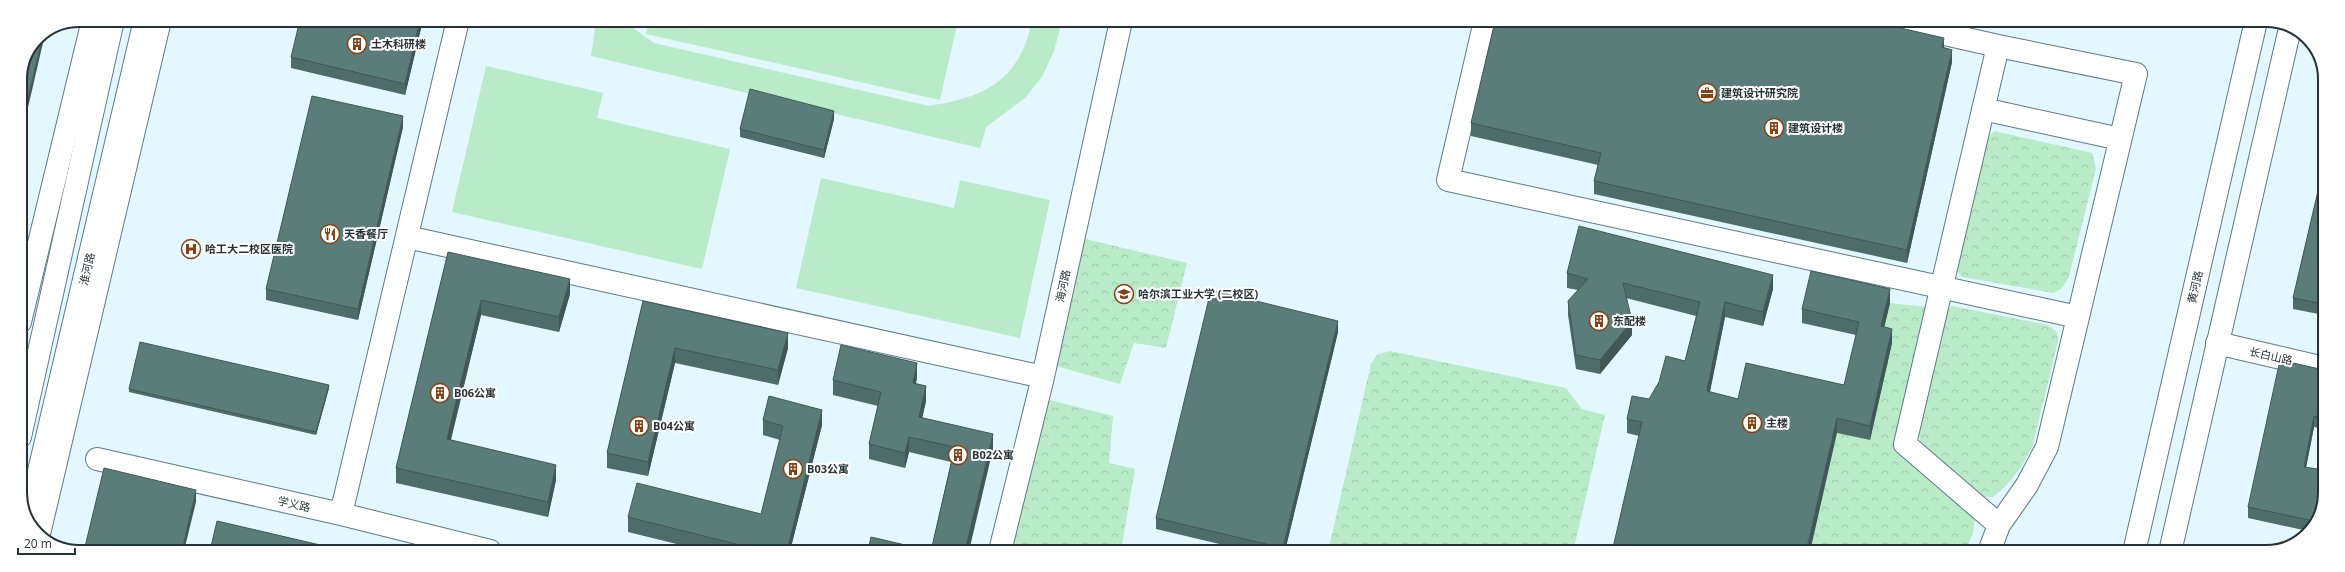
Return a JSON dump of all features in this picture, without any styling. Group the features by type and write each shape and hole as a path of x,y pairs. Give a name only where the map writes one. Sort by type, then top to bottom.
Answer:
{"street":[{"path":"27,293 91,27"},
{"path":"27,407 111,27"},
{"name":"淮河路","path":"30,510 143,27"},
{"path":"41,528 158,27"},
{"path":"341,514 456,27"},
{"name":"海河路","path":"1001,545 1043,377 1120,27"},
{"path":"1484,27 1448,180 2078,317"},
{"path":"1914,27 2136,74 2046,447 2027,485 1999,525 1992,545"},
{"name":"黄河路","path":"2136,545 2255,27"},
{"path":"2172,545 2289,33"},
{"path":"1998,46 1982,109 1906,444 1999,525"},
{"path":"1982,109 2120,139"},
{"path":"407,237 1043,377"},
{"name":"长白山路","path":"2217,343 2318,367"},
{"name":"学义路","path":"97,459 341,514 466,545"}],"green space":[{"path":"593,27 632,27 654,43 929,106 967,97 983,91 997,83 1009,72 1018,58 1026,42 1030,27 1060,27 1054,51 1042,77 1025,98 986,127 980,148 591,56 595,30"},
{"path":"648,27 956,27 940,100 646,34"},
{"path":"486,66 603,93 597,118 730,149 702,269 452,212"},
{"path":"1994,131 2092,153 2096,168 2069,277 2062,288 2054,293 1962,277 1955,269 1986,141"},
{"path":"821,178 954,208 960,180 1050,200 1020,338 796,288"},
{"path":"1081,238 1187,263 1166,348 1134,343 1120,384 1052,365"},
{"path":"1890,303 1927,307 1895,450 1975,518 1973,533 1968,545 1812,545 1837,433 1870,440 1892,343 1881,341"},
{"path":"1952,306 2048,325 2057,332 2058,341 2033,444 2022,466 2005,487 1993,497 1982,497 1920,441 1918,423 1945,312"},
{"path":"1390,351 1566,388 1582,409 1605,415 1575,545 1329,545 1371,364 1377,355"},
{"path":"1042,398 1113,416 1109,463 1135,469 1122,545 1010,545"}],"building":[{"name":"土木科研楼","path":"298,27 418,27 405,84 291,57"},
{"name":"建筑设计研究院","path":"1494,27 1896,27 1944,38 1942,47 1952,50 1907,250 1594,181 1601,153 1471,123"},
{"path":"41,43 27,102 28,69 31,59"},
{"path":"750,89 834,111 824,150 740,129"},
{"name":"天香餐厅","path":"312,96 403,116 358,309 266,289"},
{"path":"2318,191 2318,303 2293,298"},
{"name":"主楼","path":"1579,226 1773,275 1763,312 1725,302 1707,391 1738,399 1746,363 1844,385 1859,322 1802,309 1811,271 1890,289 1881,326 1892,329 1870,426 1837,418 1808,545 1614,545 1642,422 1627,419 1632,396 1649,399 1659,382 1666,356 1685,361 1700,302 1623,283 1632,321 1600,360 1576,355 1568,301 1588,279 1567,273"},
{"name":"B06公寓","path":"448,252 570,279 559,317 481,300 447,439 556,465 548,502 396,468"},
{"path":"1211,290 1338,321 1284,545 1270,545 1156,518"},
{"name":"B04公寓","path":"643,301 788,333 778,370 675,348 648,462 607,453"},
{"path":"140,342 329,385 316,432 129,389"},
{"name":"B02公寓","path":"841,345 917,363 913,383 926,386 919,417 993,434 966,545 932,545 955,447 909,437 905,453 869,444 881,392 833,380"},
{"path":"2280,360 2318,369 2318,417 2314,416 2304,467 2318,469 2317,503 2311,519 2310,520 2248,507"},
{"name":"B03公寓","path":"769,396 822,410 788,545 740,545 628,517 637,483 761,514 783,426 763,420"},
{"path":"104,468 196,490 183,545 85,545"},
{"path":"217,521 320,545 211,545"},
{"path":"871,537 905,545 869,545"}],"place":[{"name":"土木科研楼","path":"357,44"},
{"name":"建筑设计研究院","path":"1707,93"},
{"name":"建筑设计楼","path":"1774,128"},
{"name":"天香餐厅","path":"330,234"},
{"name":"哈工大二校区医院","path":"191,249"},
{"name":"哈尔滨工业大学 (二校区)","path":"1124,294"},
{"name":"东配楼","path":"1599,321"},
{"name":"B06公寓","path":"440,393"},
{"name":"主楼","path":"1752,423"},
{"name":"B04公寓","path":"639,426"},
{"name":"B02公寓","path":"958,455"},
{"name":"B03公寓","path":"793,469"}]}
